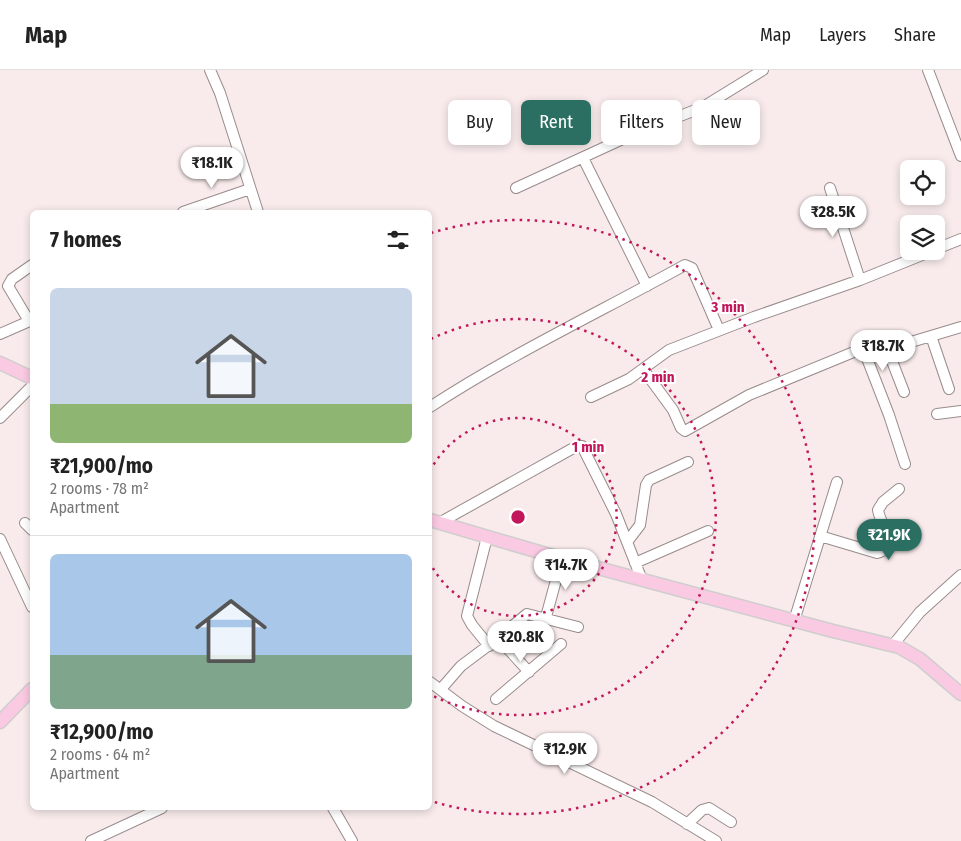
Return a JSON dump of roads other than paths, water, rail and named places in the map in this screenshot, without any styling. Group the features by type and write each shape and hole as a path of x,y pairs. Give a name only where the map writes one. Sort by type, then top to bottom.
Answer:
{"main road":[{"path":"0,363 30,377"},
{"path":"434,522 794,621 893,645 906,650 920,659 961,694"},
{"path":"0,722 30,691"}],"street":[{"path":"210,70 220,94 257,210"},
{"path":"516,188 627,137 703,107 763,70"},
{"path":"928,70 961,156"},
{"path":"583,158 647,286"},
{"path":"189,210 250,188"},
{"path":"830,188 860,280"},
{"path":"945,245 961,239"},
{"path":"591,397 630,379 669,350 910,260"},
{"path":"432,406 510,358 685,265 692,268 719,330"},
{"path":"30,266 12,280 8,286 30,319"},
{"path":"0,334 30,320"},
{"path":"643,369 673,410 681,428 685,431 749,395 878,342 901,345 961,327"},
{"path":"931,336 949,389"},
{"path":"885,343 904,392"},
{"path":"863,348 890,415 904,464"},
{"path":"0,418 30,388"},
{"path":"937,414 961,411"},
{"path":"434,522 580,446 584,448 616,514 642,580"},
{"path":"627,542 640,525 646,485 649,480 688,462"},
{"path":"794,621 837,482"},
{"path":"820,536 877,553 880,552 886,546 888,539 878,510 883,502 899,489"},
{"path":"635,563 708,531"},
{"path":"487,537 467,616 489,646"},
{"path":"0,538 30,603"},
{"path":"546,617 562,558"},
{"path":"893,645 920,612 961,575"},
{"path":"441,689 460,666 489,646 527,614 578,626"},
{"path":"498,638 529,672"},
{"path":"496,699 561,644"},
{"path":"432,683 462,706 494,726 652,802 713,840"},
{"path":"687,824 702,810 708,808 731,822"},
{"path":"91,841 109,837 158,810"},
{"path":"334,810 352,841"}]}
